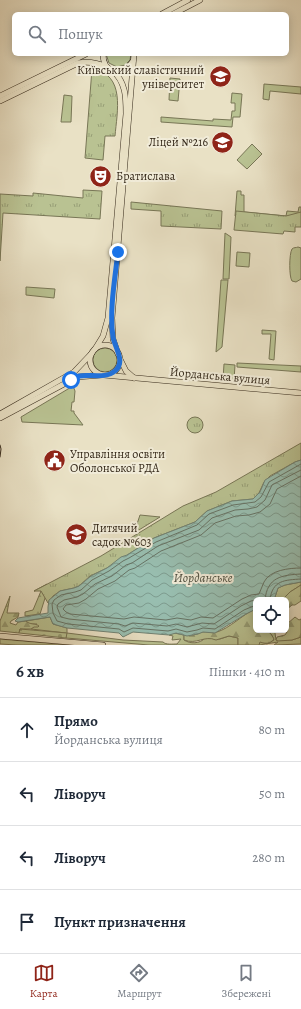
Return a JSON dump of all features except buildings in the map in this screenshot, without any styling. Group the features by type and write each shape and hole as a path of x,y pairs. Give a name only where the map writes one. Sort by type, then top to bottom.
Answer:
{"main road":[{"path":"166,12 188,0"},
{"path":"177,12 200,0"},
{"path":"0,96 82,56"},
{"path":"0,414 74,372 94,351 101,346 114,348 119,356 119,366 116,370 109,374 103,375 96,372 91,365 90,359 94,351 103,336 108,318 126,114 124,86 118,75 104,63 103,56"},
{"path":"0,101 78,63 95,63 118,71 127,69 134,56"},
{"path":"134,56 112,318 113,339 119,356 126,371 136,379"},
{"name":"Йорданська вулиця","path":"0,418 77,377 103,375 301,393"},
{"path":"0,636 103,645"}],"green space":[{"path":"107,56 131,56 130,60 125,65 117,67 109,63"},
{"path":"92,69 103,72 110,78 115,86 117,95 118,106 115,136 105,136 103,160 85,158"},
{"path":"170,78 180,79 178,101 169,100"},
{"path":"264,84 301,87 301,94 270,91 269,100 263,99"},
{"path":"232,93 242,94 240,117 233,117 232,127 161,122 161,117 213,121 213,119 231,120 232,111 235,111 235,103 231,103"},
{"path":"64,95 72,96 71,122 61,122"},
{"path":"252,144 262,154 247,169 237,160"},
{"path":"83,190 102,191 100,219 3,213 0,261 0,194 33,196 33,193 83,198"},
{"path":"237,191 241,191 241,195 244,195 244,212 286,216 287,211 298,212 299,207 301,207 301,213 274,220 235,216"},
{"path":"131,202 222,211 221,229 161,226 161,211 131,209"},
{"path":"236,211 286,216 301,212 301,227 295,227 295,232 284,231 283,234 234,230"},
{"path":"225,233 231,237 229,279 223,279"},
{"path":"298,247 301,248 301,279 296,282 292,281 291,279 290,260 292,249"},
{"path":"237,252 250,253 249,267 236,266"},
{"path":"221,280 228,280 222,347 216,352"},
{"path":"26,287 55,289 54,298 26,295"},
{"path":"262,330 276,331 274,360 269,359 271,334 262,334"},
{"path":"105,348 114,351 117,360 114,369 105,372 96,369 93,360 96,351"},
{"path":"237,363 301,366 301,372 237,367"},
{"path":"224,364 235,365 234,380 223,379"},
{"path":"73,386 75,391 71,411 74,411 83,425 22,422 21,417"},
{"path":"195,417 202,422 203,425 198,432 195,433 188,428 187,425 192,418"},
{"path":"301,443 301,460 270,476 264,482 258,495 253,499 232,501 207,511 195,522 154,538 107,568 90,576 79,586 60,591 53,596 48,603 41,591 34,591 101,556 183,506 216,492"},
{"path":"140,515 160,517 134,533"},
{"path":"301,582 301,585 290,592 286,597 275,597 278,588"},
{"path":"47,584 46,595 40,614 25,616 25,612 33,610 41,591 34,591"},
{"path":"301,585 301,601 289,608 289,597 285,597"},
{"path":"10,596 7,613 19,613 18,617 10,623 16,625 18,622 26,621 39,626 38,627 31,629 20,629 19,633 0,631 0,621"},
{"path":"253,610 253,633 270,633 274,639 269,643 260,642 259,645 238,645 238,638 229,636 216,640 184,640 184,635 193,635 202,632 215,633 231,625"},
{"path":"50,617 53,624 67,628 67,633 123,640 163,642 166,644 177,644 181,639 172,640 173,636 169,635 174,633 184,635 184,640 192,643 198,642 205,638 220,639 229,636 238,638 238,645 149,645 66,638 66,633 31,629 37,624 29,624 26,621"},
{"path":"295,617 299,620 301,619 301,637 292,640 276,640 277,637 289,633 289,622"},
{"path":"20,629 67,633 66,638 19,633"},
{"path":"270,633 275,633 276,640 292,640 301,637 301,644 274,645 278,642 268,644 274,640"},
{"path":"0,639 69,645 0,644"},
{"path":"260,641 267,644 259,645"}],"water":[{"name":"Йорданське","path":"301,460 301,582 278,588 275,597 253,597 253,610 215,633 203,632 187,636 176,633 169,635 133,632 123,637 119,633 67,628 53,624 50,617 18,622 15,621 18,618 48,613 49,600 60,591 79,586 91,576 107,568 121,557 127,555 154,538 195,522 207,511 232,501 253,499 260,492 265,480"}],"tram line":[{"path":"0,445 0,457"}],"place":[{"name":"Київський славістичний університет","path":"220,77"},
{"name":"Ліцей №216","path":"223,142"},
{"name":"Братислава","path":"101,176"},
{"name":"Управління освіти Оболонської РДА","path":"54,461"},
{"name":"Дитячий садок №603","path":"77,535"}],"route":[{"path":"71,380 78,376 112,374 119,366 120,359 113,339 112,330 118,252"}]}
